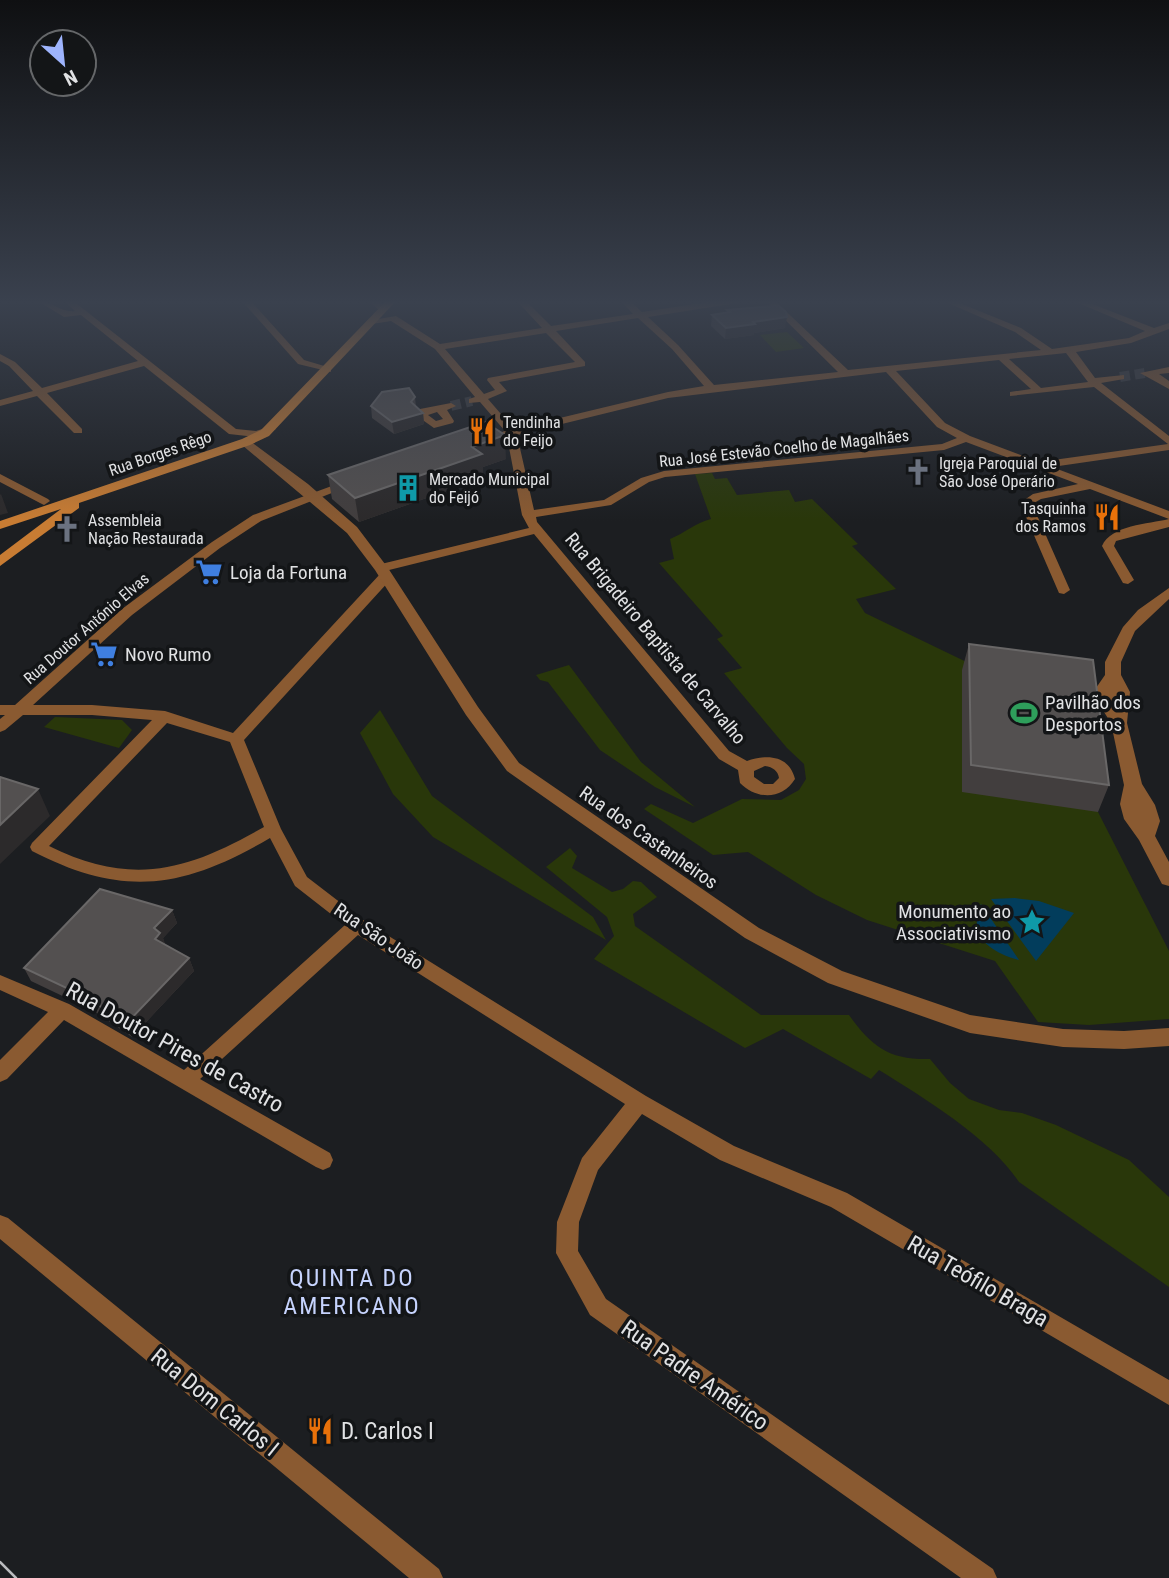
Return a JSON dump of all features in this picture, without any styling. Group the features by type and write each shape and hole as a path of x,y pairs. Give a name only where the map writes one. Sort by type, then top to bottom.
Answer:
{"main road":[{"name":"Rua Borges Rêgo","path":"0,526 246,442 271,429 324,374"},
{"path":"0,562 86,497"},
{"path":"0,526 20,532 23,544"}],"street":[{"path":"21,374 78,431"},
{"path":"0,403 105,374"},
{"path":"161,374 233,432 257,434 271,429"},
{"path":"458,374 477,400 511,432"},
{"path":"477,400 502,391 492,380 526,374"},
{"path":"697,374 711,388"},
{"path":"471,443 668,395 849,374"},
{"path":"892,374 941,425 966,438 1169,515"},
{"path":"1019,374 1039,391"},
{"path":"1087,374 1094,383 1169,441"},
{"path":"1148,374 1169,386"},
{"path":"1014,394 1120,377"},
{"name":"Rua Brigadeiro Baptista de Carvalho","path":"511,432 528,515 537,530 724,755 747,768"},
{"name":"Rua José Estevão Coelho de Magalhães","path":"528,515 607,503 645,480 664,474 944,447 966,438"},
{"name":"Rua dos Castanheiros","path":"246,442 352,530 384,572 472,711 513,767 752,933 835,977 970,1024 1063,1038 1124,1040 1169,1037"},
{"path":"1036,465 1169,447"},
{"path":"0,477 44,501"},
{"name":"Rua Doutor António Elvas","path":"0,727 127,612 216,544 257,518 363,478"},
{"path":"1064,590 1026,503 1037,496 1090,485"},
{"path":"1128,580 1108,546 1111,539 1121,534 1169,523"},
{"name":"Rua Brigadeiro Baptista de Carvalho","path":"384,572 537,530"},
{"path":"0,710 122,710 165,716 236,740 384,572"},
{"path":"1169,592 1143,613 1128,630 1113,662 1113,675 1104,688 1105,701 1119,723 1133,785 1129,804 1133,819 1146,836 1169,879"},
{"path":"165,716 38,848 65,863 96,873 152,876 209,863 243,848 273,829"},
{"name":"Rua São João","path":"236,740 273,829 301,881 357,925 639,1102 727,1153 783,1177"},
{"path":"185,1081 357,925"},
{"name":"Rua Doutor Pires de Castro","path":"0,982 62,1010 323,1160"},
{"path":"0,1073 62,1010"},
{"name":"Rua Padre Américo","path":"639,1102 589,1165 568,1222 567,1253 598,1307 984,1578"},
{"name":"Rua Teófilo Braga","path":"783,1177 839,1200 1169,1393"},
{"name":"Rua Dom Carlos I","path":"0,1225 430,1578"}],"green space":[{"path":"712,473 715,479 727,478 737,495 789,490 795,502 812,499 858,544 852,546 896,589 856,599 865,613 981,669 1098,812 1169,951 1169,1019 1089,1025 1038,1022 995,961 867,920 816,895 748,852 713,855 644,809 651,804 693,823 742,799 781,800 799,790 806,779 804,764 787,748 724,673 742,668 717,639 723,636 659,563 674,559 670,539 711,519 695,474"},
{"path":"569,665 641,762 695,807 655,787 600,750 548,682 540,680 536,675"},
{"path":"380,710 432,796 593,917 606,940 433,837 393,794 360,733"},
{"path":"55,717 122,720 132,730 119,748 44,727"},
{"path":"570,848 577,856 572,868 612,892 623,889 633,881 641,882 657,897 633,914 635,926 761,1015 849,1015 866,1036 892,1054 930,1059 950,1083 969,1099 1056,1125 1129,1160 1169,1197 1169,1287 1019,1182 1007,1166 974,1135 879,1070 871,1079 783,1029 745,1048 594,959 614,936 607,917 546,867"}],"water":[{"path":"991,899 1039,901 1074,913 1036,961"},
{"path":"981,904 1019,960 991,947 979,934 977,915"}],"building":[{"path":"409,388 415,397 411,402 423,413 392,422 371,406 382,392"},
{"path":"485,422 505,435 472,447 482,454 355,498 328,475"},
{"name":"Pavilhão dos Desportos","path":"969,644 1093,660 1109,785 971,765"},
{"path":"0,777 38,789 0,825"},
{"path":"100,889 172,910 154,928 160,933 155,939 189,958 126,1024 88,998 24,968"}],"tunnel":[{"path":"1120,377 1141,374"},
{"path":"451,406 472,401"}],"tram line":[{"path":"0,1562 16,1578"}],"place":[{"name":"Tendinha do Feijo","path":"482,431"},
{"name":"Igreja Paroquial de São José Operário","path":"918,472"},
{"name":"Mercado Municipal do Feijó","path":"408,488"},
{"name":"Tasquinha dos Ramos","path":"1107,517"},
{"name":"Assembleia Nação Restaurada","path":"67,529"},
{"name":"Loja da Fortuna","path":"209,572"},
{"name":"Novo Rumo","path":"104,654"},
{"name":"Pavilhão dos Desportos","path":"1024,713"},
{"name":"Monumento ao Associativismo","path":"1032,922"},
{"name":"D. Carlos I","path":"320,1431"}],"district":[{"name":"QUINTA DO AMERICANO","path":"352,1292"}]}
